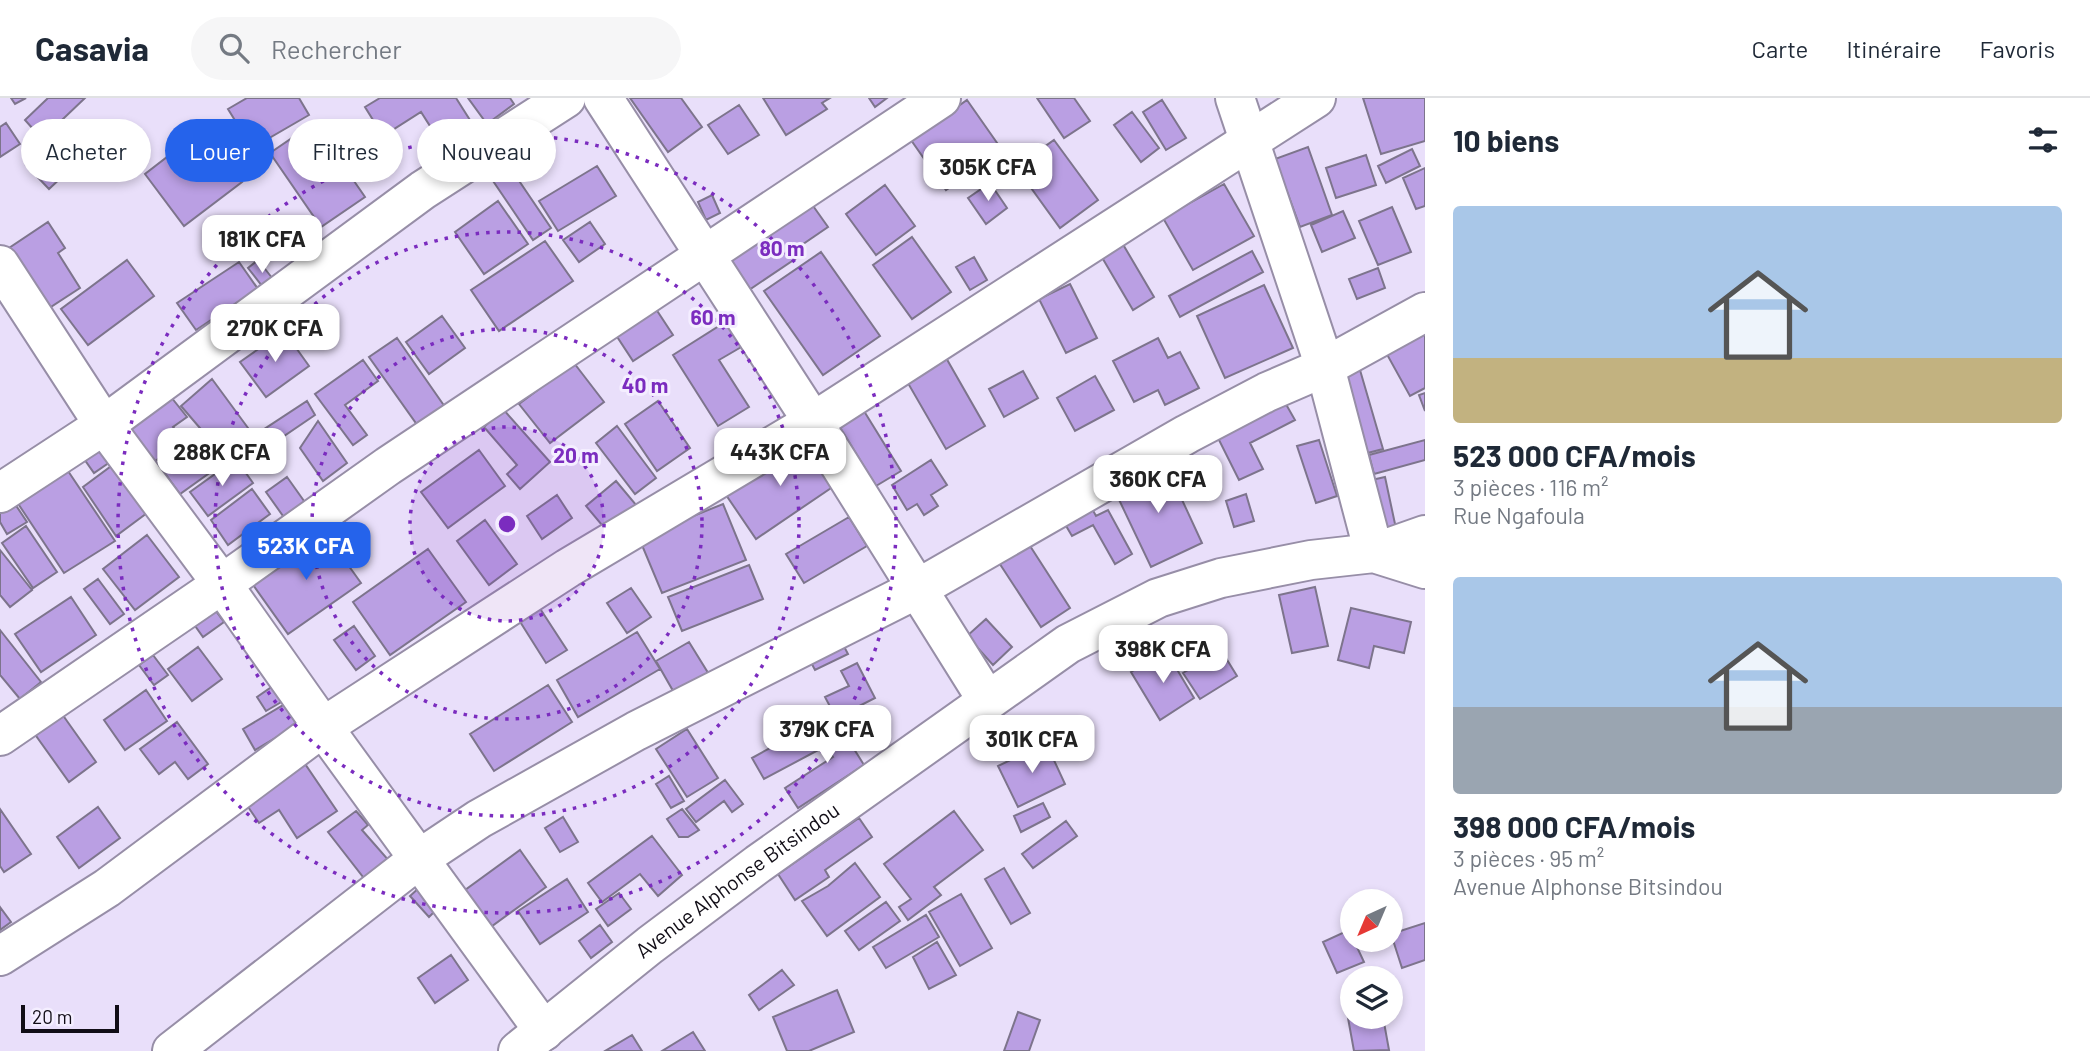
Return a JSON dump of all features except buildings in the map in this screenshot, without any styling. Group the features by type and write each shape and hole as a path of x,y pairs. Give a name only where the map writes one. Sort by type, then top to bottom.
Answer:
{"street":[{"path":"0,493 104,425 423,190 566,98"},
{"path":"603,98 813,422 987,700"},
{"path":"0,736 388,466 941,98"},
{"path":"1235,98 1325,367 1374,553 1425,535"},
{"path":"0,956 107,888 323,727 568,568 813,422 1316,98"},
{"path":"0,265 104,425 222,584 419,859 531,1041"},
{"path":"172,1051 419,859 479,819 636,731 917,589 1187,434 1266,392 1325,367 1425,312"},
{"name":"Avenue Alphonse Bitsindou","path":"531,1041 650,945 758,864 1068,644 1158,598 1221,578 1311,560 1374,553 1425,569"}]}
